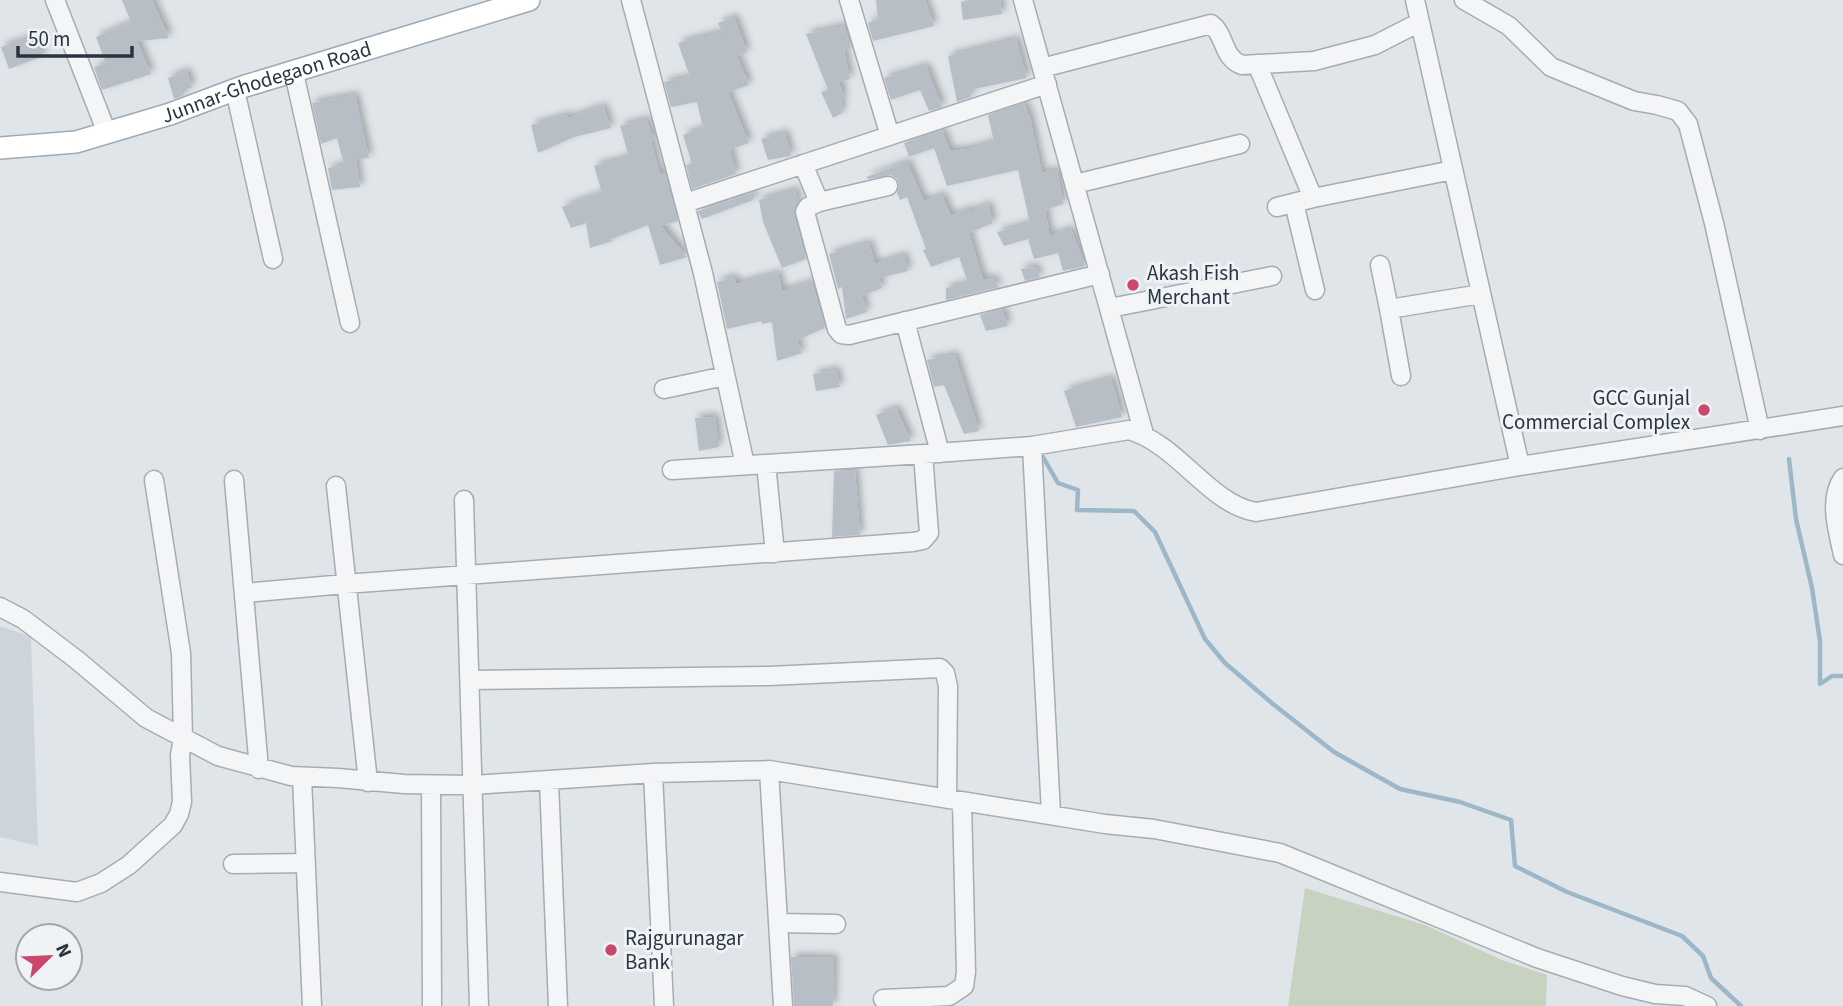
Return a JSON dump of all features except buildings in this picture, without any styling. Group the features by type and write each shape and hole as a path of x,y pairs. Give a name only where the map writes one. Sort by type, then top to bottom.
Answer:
{"main road":[{"name":"Junnar-Ghodegaon Road","path":"0,148 76,142 529,0"}],"street":[{"path":"55,0 107,133"},
{"path":"631,0 703,273 745,466"},
{"path":"849,0 890,135"},
{"path":"1023,0 1144,434"},
{"path":"1415,0 1520,466"},
{"path":"1464,0 1509,26 1551,67 1634,101 1678,111 1688,124 1714,223 1760,430"},
{"path":"685,203 890,135 1044,76 1211,24 1217,29 1229,57 1242,65 1314,61 1375,45 1420,22"},
{"path":"1257,64 1313,198"},
{"path":"294,73 350,323"},
{"path":"235,90 273,259"},
{"path":"1074,184 1240,144"},
{"path":"803,164 819,202"},
{"path":"1315,290 1286,205 1453,170"},
{"path":"888,186 819,202 808,207 805,212 837,328 841,334 849,335 1100,274"},
{"path":"1380,265 1401,376"},
{"path":"1110,307 1272,276"},
{"path":"1390,309 1481,293"},
{"path":"244,593 923,540 929,533 931,454 905,321"},
{"path":"664,389 725,376"},
{"path":"672,470 1032,446 1129,430 1144,434 1164,446 1213,489 1245,510 1256,512 1520,466 1843,416"},
{"path":"1032,446 1051,814"},
{"path":"766,464 775,553"},
{"path":"1843,478 1837,487 1835,515 1843,555"},
{"path":"0,882 77,891 101,883 129,865 173,825 179,814 182,802 180,755 183,738 181,653 154,480"},
{"path":"234,480 259,769"},
{"path":"336,486 368,782"},
{"path":"464,500 479,1006"},
{"path":"0,607 23,620 77,660 146,718 218,756 259,769 302,777 368,782 473,785 653,772 769,769 954,801 1154,829 1280,853 1538,958 1622,986 1655,994 1685,996 1707,1006"},
{"path":"470,680 769,676 940,668 945,673 948,686 966,972 964,986 949,996 883,999"},
{"path":"769,769 783,1006"},
{"path":"653,772 664,1006"},
{"path":"302,777 312,1006"},
{"path":"550,780 558,1006"},
{"path":"431,785 432,1006"},
{"path":"233,864 306,863"},
{"path":"778,923 836,924"}],"shaded area":[{"path":"0,626 31,637 38,846 0,837"}],"green space":[{"path":"1305,888 1425,925 1502,960 1547,975 1546,1006 1288,1006"}],"waterway":[{"path":"1043,457 1058,483 1078,490 1077,510 1134,511 1155,532 1205,639 1225,663 1334,752 1400,789 1460,802 1511,820 1515,866 1567,892 1682,936 1703,956 1711,978 1741,1006"},
{"path":"1789,459 1796,519 1812,588 1820,641 1820,684 1832,676 1843,676"}],"place":[{"name":"Akash Fish Merchant","path":"1133,285"},
{"name":"GCC Gunjal Commercial Complex","path":"1704,410"},
{"name":"Rajgurunagar Bank","path":"611,950"}]}
